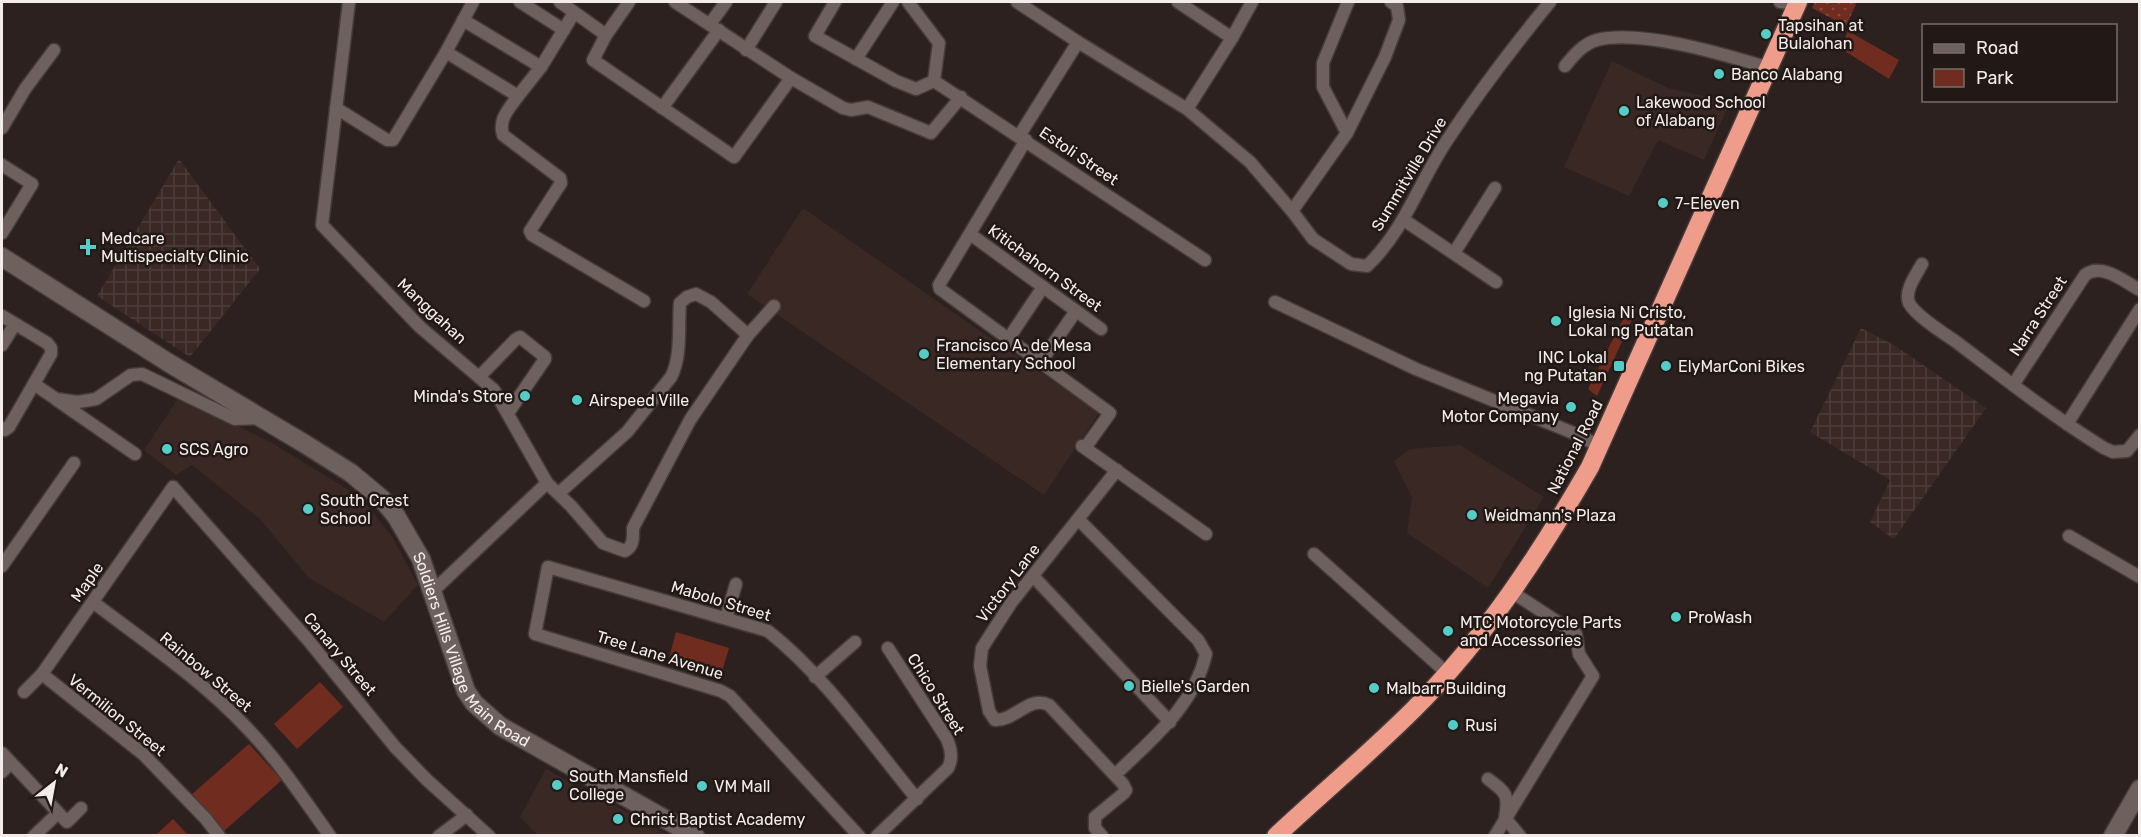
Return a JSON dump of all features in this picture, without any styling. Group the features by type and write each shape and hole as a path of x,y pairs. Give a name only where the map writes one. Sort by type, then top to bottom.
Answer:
{"highway":[{"name":"National Road","path":"1276,836 1392,730 1447,673 1512,592 1567,507 1600,446 1769,68 1792,2"}],"street":[{"name":"Manggahan","path":"349,2 322,225 420,327 494,390 548,483 603,543 625,551 633,544 633,528 690,420 748,335"},
{"path":"336,108 387,140 393,140 473,2"},
{"path":"520,2 564,30"},
{"path":"560,2 606,35"},
{"path":"629,2 606,35 593,60 735,157 790,78"},
{"path":"675,2 790,78 843,108 851,110 868,107 931,133 961,97"},
{"path":"662,108 715,27 726,2"},
{"path":"746,50 776,2"},
{"path":"835,2 815,36 896,81 916,89 934,81 939,43 908,2"},
{"path":"856,59 893,2"},
{"name":"Summitville Drive","path":"1017,2 1187,109 1250,162 1313,239 1351,264 1367,266 1382,252 1404,220 1444,144 1499,65 1550,2"},
{"path":"1178,2 1232,38"},
{"path":"1187,109 1252,2"},
{"path":"1347,133 1323,87 1323,63 1348,2"},
{"path":"1292,211 1347,133 1385,57 1400,12 1397,6 1390,2"},
{"path":"574,13 541,67 502,120 501,127 503,135 560,178 561,183 531,231 532,235 644,301"},
{"path":"463,20 541,67"},
{"path":"1565,66 1576,52 1597,40 1630,39 1710,51 1769,68"},
{"name":"Kitichahorn Street","path":"1078,42 970,234 1101,329"},
{"path":"2,128 25,89 54,50"},
{"path":"446,52 518,96"},
{"name":"Estoli Street","path":"934,81 1205,260"},
{"path":"2,165 32,184 2,233"},
{"path":"1454,253 1495,188"},
{"path":"1404,220 1496,282"},
{"path":"970,234 940,281 940,289 1110,413 1084,447 1206,534"},
{"name":"Soldiers Hills Village Main Road","path":"2,257 169,363 351,473 382,499 408,535 421,559 466,691 474,703 487,716 518,737 695,836"},
{"path":"1922,264 1909,291 1909,302 1913,308 2013,385 2104,448 2127,451 2139,435"},
{"name":"Narra Street","path":"2013,385 2085,275 2095,269 2106,272 2139,290"},
{"path":"1013,332 1043,286"},
{"path":"559,493 627,432 671,377 676,358 680,303 696,294 711,302 748,335 774,306"},
{"path":"1275,302 1416,369 1522,411 1600,446"},
{"path":"2067,424 2139,309"},
{"path":"1044,357 1076,311"},
{"path":"2,316 47,343 51,348 51,354 8,429 2,428"},
{"path":"2,345 15,324"},
{"path":"479,377 520,337 545,357 507,413"},
{"path":"56,399 78,402 96,399 131,375 142,374 235,419 262,418"},
{"path":"34,384 135,454"},
{"path":"2,566 74,463"},
{"name":"Victory Lane","path":"1114,775 1043,702 1033,703 1007,720 995,720 989,711 980,657 982,648 1011,603 1117,470"},
{"path":"433,591 548,483"},
{"name":"Maple","path":"24,692 42,674 173,486"},
{"name":"Canary Street","path":"173,486 300,631 395,747 426,780 489,836"},
{"path":"1078,519 1203,647 1206,654 1183,705 1170,722 1114,775 1124,784 1126,790 1095,817 1095,828 1101,836"},
{"path":"2068,536 2139,577"},
{"path":"1314,554 1447,673"},
{"name":"Mabolo Street","path":"535,634 548,567 768,631 788,646 917,799"},
{"path":"1033,576 1170,722"},
{"path":"726,618 736,584"},
{"path":"1495,836 1593,676 1579,654 1576,634 1512,592"},
{"name":"Rainbow Street","path":"93,602 209,692 246,727 285,771 330,836"},
{"name":"Tree Lane Avenue","path":"535,634 721,691 730,696 859,836"},
{"path":"815,677 855,642"},
{"name":"Chico Street","path":"877,836 948,768 951,762 947,739 888,648"},
{"name":"Vermilion Street","path":"42,674 143,753 206,819 219,836"},
{"path":"2,753 6,768 67,822 81,808"},
{"path":"1488,780 1507,797 1508,808 1505,818"},
{"path":"2113,836 2139,789"},
{"path":"34,836 58,813"},
{"path":"439,836 467,815"},
{"path":"1505,818 1520,836"}],"shaded area":[{"name":"Lakewood School of Alabang","path":"1612,61 1668,88 1730,102 1704,160 1658,140 1629,196 1564,167"},
{"path":"179,159 260,269 190,357 97,296"},
{"name":"Francisco A. de Mesa Elementary School","path":"803,208 1099,413 1044,495 747,294"},
{"path":"1861,328 1894,345 1986,408 1894,539 1870,522 1890,480 1810,432"},
{"name":"South Crest School","path":"179,397 272,443 360,497 392,536 418,585 384,622 309,578 261,520 192,465 176,475 144,450"},
{"name":"Weidmann's Plaza","path":"1460,445 1544,497 1488,588 1407,533 1412,497 1394,461 1410,449"},
{"name":"South Mansfield College","path":"546,769 668,835 537,835 520,817"}],"green space":[{"path":"1815,2 1857,2 1846,26 1812,8"},
{"path":"1848,31 1899,60 1889,79 1840,48"},
{"path":"1630,305 1637,309 1597,396 1588,389"},
{"path":"676,632 729,648 720,678 668,662"},
{"path":"320,682 343,707 297,749 274,724"},
{"path":"249,744 282,780 224,831 191,795"},
{"path":"173,819 188,835 156,835"}],"place":[{"name":"Tapsihan at Bulalohan","path":"1766,34"},
{"name":"Banco Alabang","path":"1719,74"},
{"name":"Lakewood School of Alabang","path":"1624,111"},
{"name":"7-Eleven","path":"1663,203"},
{"name":"Medcare Multispecialty Clinic","path":"88,247"},
{"name":"Iglesia Ni Cristo, Lokal ng Putatan","path":"1556,321"},
{"name":"Francisco A. de Mesa Elementary School","path":"924,354"},
{"name":"INC Lokal ng Putatan","path":"1619,366"},
{"name":"ElyMarConi Bikes","path":"1666,366"},
{"name":"Minda's Store","path":"525,396"},
{"name":"Airspeed Ville","path":"577,400"},
{"name":"Megavia Motor Company","path":"1571,407"},
{"name":"SCS Agro","path":"167,449"},
{"name":"South Crest School","path":"308,509"},
{"name":"Weidmann's Plaza","path":"1472,515"},
{"name":"ProWash","path":"1676,617"},
{"name":"MTC Motorcycle Parts and Accessories","path":"1448,631"},
{"name":"Bielle's Garden","path":"1129,686"},
{"name":"Malbarr Building","path":"1374,688"},
{"name":"Rusi","path":"1453,725"},
{"name":"South Mansfield College","path":"557,785"},
{"name":"VM Mall","path":"702,786"},
{"name":"Christ Baptist Academy","path":"618,819"}]}
